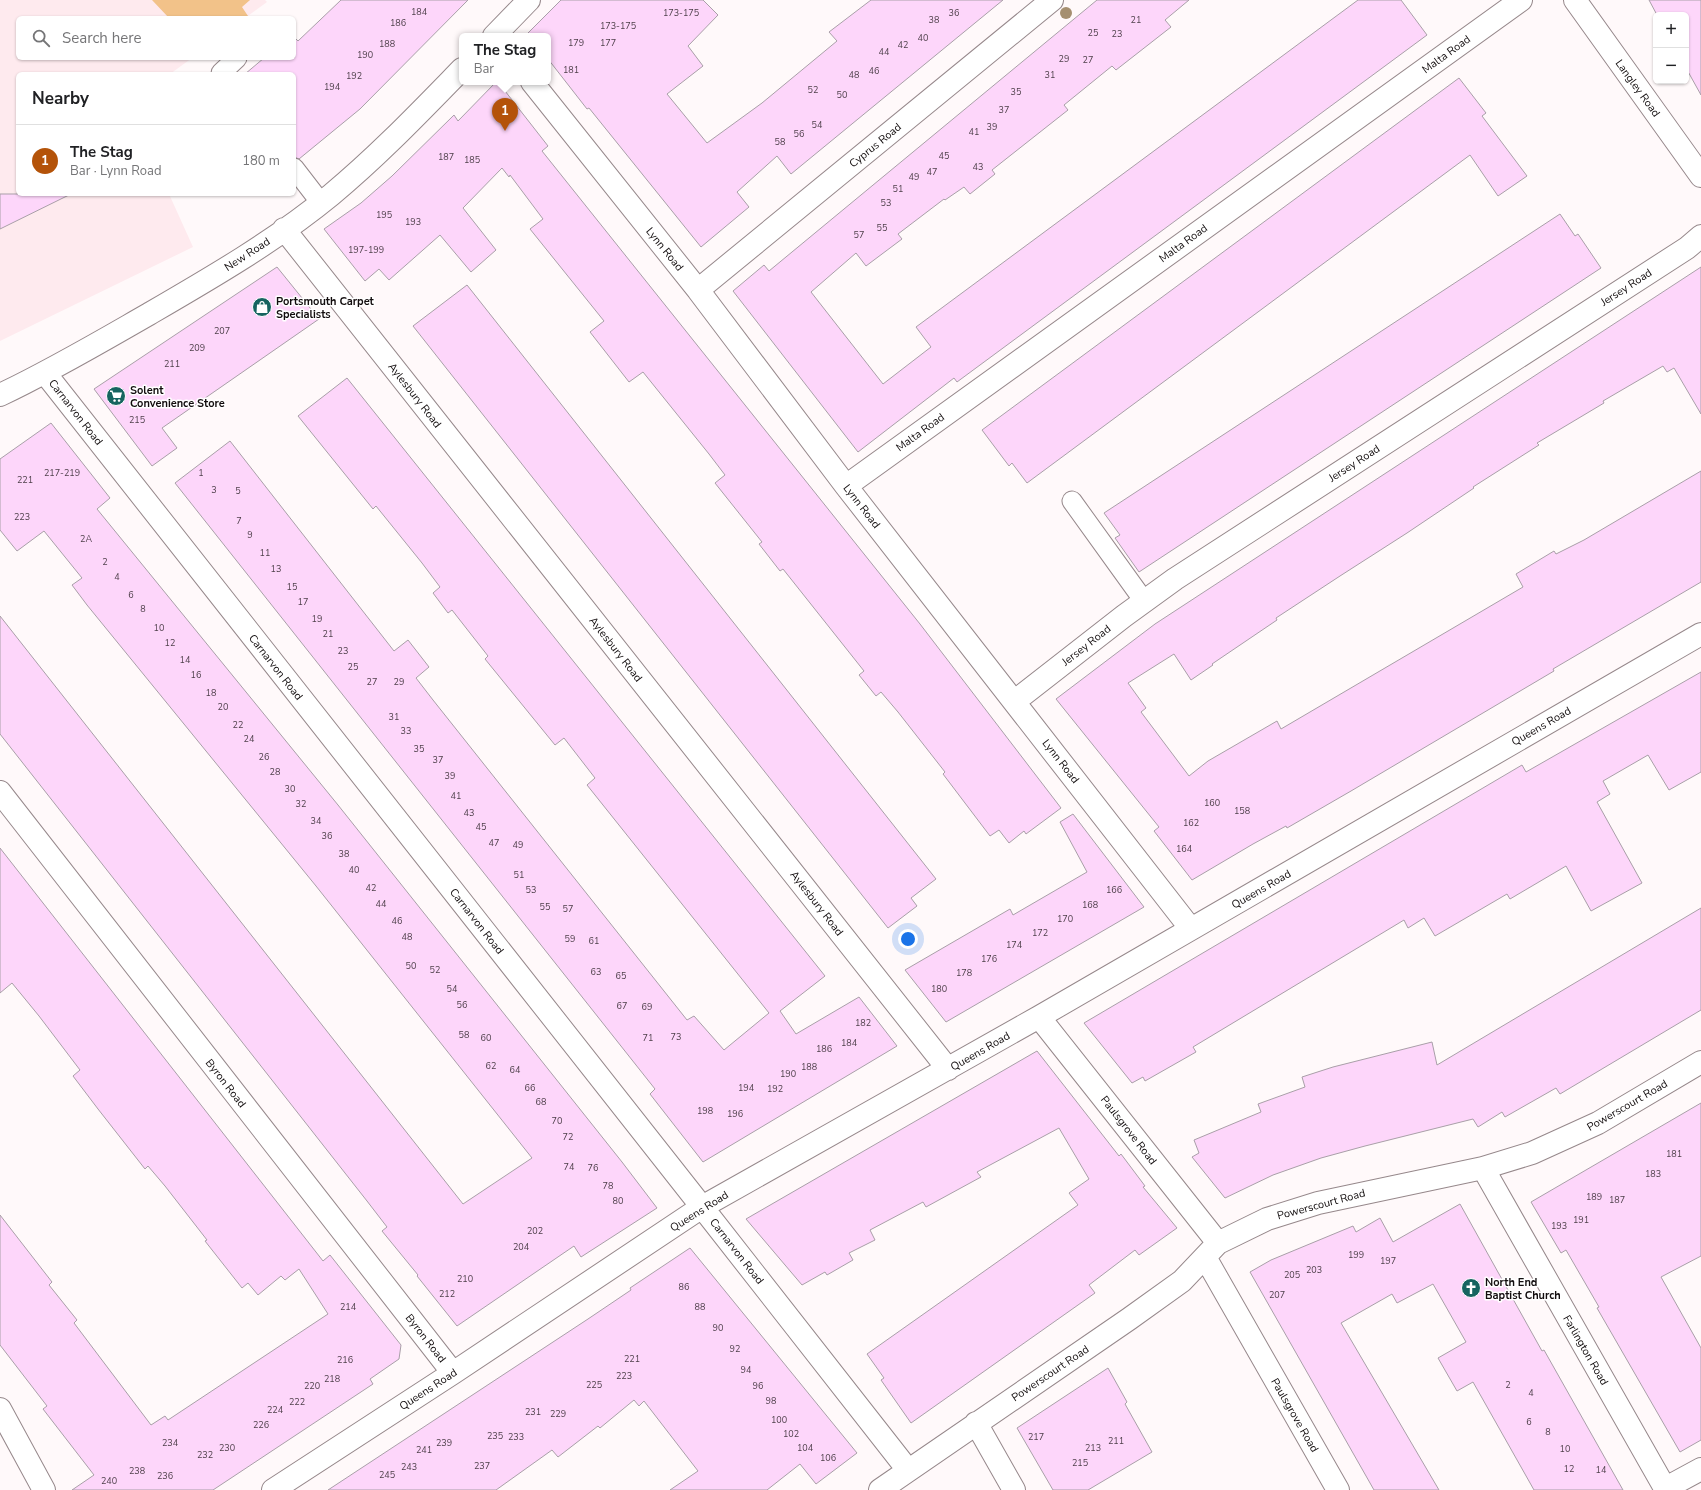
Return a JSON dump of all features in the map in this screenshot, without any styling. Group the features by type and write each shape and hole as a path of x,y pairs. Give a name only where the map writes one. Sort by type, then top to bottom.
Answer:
{"street":[{"path":"497,33 529,0"},
{"name":"Cyprus Road","path":"698,290 1052,0"},
{"name":"Malta Road","path":"846,486 1521,0"},
{"name":"Langley Road","path":"1575,0 1701,176"},
{"name":"New Road","path":"0,395 45,373 189,291 284,230 321,203 397,134 459,72"},
{"name":"Lynn Road","path":"534,85 698,290 846,486 1015,701 1191,929"},
{"name":"Aylesbury Road","path":"284,230 948,1069"},
{"name":"Jersey Road","path":"1015,701 1175,578 1687,248 1701,236"},
{"name":"Carnarvon Road","path":"45,373 908,1470"},
{"name":"Queens Road","path":"273,1490 453,1374 702,1207 1039,1017 1701,634"},
{"name":"Byron Road","path":"0,792 453,1374"},
{"name":"Paulsgrove Road","path":"1039,1017 1212,1250 1338,1490"},
{"name":"Powerscourt Road","path":"880,1490 1182,1281 1212,1250 1267,1219 1318,1203 1483,1168 1532,1153 1598,1124 1701,1062"},
{"name":"Farlington Road","path":"1483,1168 1666,1489"},
{"path":"0,1409 44,1490"},
{"path":"976,1423 1014,1490"},
{"path":"1666,1489 1701,1468"}],"lane":[{"path":"222,72 235,60"},
{"path":"296,171 321,203"},
{"path":"1072,501 1144,601"}],"shaded area":[{"path":"0,0 265,0 267,2 248,16 16,16 16,60 189,60 173,72 16,72 16,196 170,196 193,247 0,341"},
{"path":"152,0 250,0 242,7 248,16 167,16"}],"building":[{"path":"341,0 468,0 360,109 299,159 296,158 296,72 247,72 262,60 296,60 296,39 298,41"},
{"path":"561,0 703,0 718,15 688,46 703,66 667,94 707,143 762,103 837,41 829,32 871,0 1003,0 791,174 777,156 737,192 749,207 701,247 589,108 587,109 551,63 551,33 528,33"},
{"path":"1097,0 1189,0 1165,20 1171,27 1116,70 1112,66 1064,105 1068,110 992,170 995,174 970,194 964,187 945,200 944,199 898,234 902,239 866,266 856,253 811,292 883,384 931,347 916,327 1358,0 1401,0 1427,35 957,382 954,378 858,452 733,291 764,265 769,271"},
{"path":"1649,0 1701,0 1701,95 1689,73 1689,12 1655,12"},
{"path":"1459,78 1486,113 1482,116 1527,176 1498,196 1470,155 1027,483 1012,463 1009,466 982,430"},
{"path":"493,85 500,85 548,146 542,151 920,624 1061,808 1026,834 1024,831 1009,843 999,830 990,836 943,774 945,772 898,712 881,692 876,696 859,675 864,671 783,569 780,571 759,544 762,542 715,483 725,475 709,454 643,372 629,382 590,332 604,321 530,229 543,219 510,175 509,177 502,168 463,208 496,250 471,272 440,235 389,280 379,269 365,281 324,229 361,203 392,176 454,115 458,121"},
{"path":"0,194 16,194 16,196 67,196 0,229"},
{"path":"1560,214 1575,236 1578,234 1601,268 1139,572 1115,538 1120,535 1104,513"},
{"path":"277,267 319,319 162,428 177,448 152,466 94,389"},
{"path":"1701,267 1701,414 1674,368 1667,372 1663,366 1603,401 1604,403 1537,443 1539,445 1276,618 1277,620 1191,680 1174,654 1128,683 1146,708 1141,712 1189,776 1208,761 1277,721 1281,729 1523,587 1516,574 1554,551 1556,554 1584,540 1701,471 1701,582 1351,791 1287,828 1286,826 1253,844 1192,880 1154,831 1159,827 1056,699 1155,624"},
{"path":"467,285 936,879 911,898 917,906 888,928 413,326"},
{"path":"347,378 825,976 780,1011 796,1034 859,997 897,1046 703,1162 650,1094 655,1089 175,483 230,441 394,651 408,640 429,667 416,678 687,1020 694,1016 724,1050 769,1013 587,785 595,778 564,738 555,745 485,659 488,656 452,610 448,613 433,593 440,587 422,563 376,506 373,509 298,416"},
{"path":"51,423 110,498 97,509 338,805 657,1208 581,1257 574,1246 457,1326 382,1231 387,1227 0,734 0,616 463,1204 532,1158 316,886 87,605 72,585 82,578 44,531 17,551 0,530 0,459"},
{"path":"1701,672 1701,772 1669,790 1648,755 1603,781 1610,794 1597,802 1642,883 1591,911 1566,866 1510,899 1507,894 1435,936 1424,918 1408,928 1404,920 1193,1047 1196,1052 1145,1081 1143,1077 1132,1083 1084,1023 1522,765 1526,772"},
{"path":"1073,814 1144,907 946,1022 905,970 1010,909 1013,915 1087,872 1060,822"},
{"path":"0,848 323,1261 330,1255 401,1345 399,1359 370,1379 373,1384 213,1490 72,1490 94,1475 43,1409 47,1406 0,1345 0,1215 52,1282 49,1285 77,1320 74,1323 151,1425 165,1416 168,1420 328,1314 299,1269 285,1280 281,1276 258,1295 248,1283 242,1288 205,1241 207,1240 165,1186 148,1166 145,1169 73,1076 80,1070 12,983 0,993"},
{"path":"1701,908 1701,1010 1560,1094 1556,1088 1505,1117 1502,1112 1478,1127 1473,1119 1321,1158 1273,1175 1225,1198 1192,1157 1199,1153 1194,1140 1261,1112 1258,1104 1305,1087 1302,1077 1333,1067 1432,1042 1437,1065"},
{"path":"1037,1051 1119,1156 1121,1154 1145,1186 1143,1187 1177,1228 1139,1255 1135,1250 1089,1285 1095,1293 911,1423 881,1380 884,1378 867,1354 1078,1205 1069,1193 1089,1179 1059,1128 977,1172 981,1177 926,1207 923,1202 870,1230 875,1240 849,1253 853,1260 827,1275 825,1272 802,1285 746,1219"},
{"path":"1701,1103 1701,1256 1661,1277 1701,1348 1701,1440 1680,1452 1597,1308 1599,1307 1566,1250 1561,1253 1531,1202"},
{"path":"1460,1204 1542,1351 1544,1350 1623,1490 1534,1490 1473,1382 1457,1391 1438,1358 1466,1342 1433,1284 1397,1303 1392,1294 1341,1323 1439,1490 1374,1490 1250,1272 1271,1260 1353,1226 1356,1232 1380,1218 1393,1242"},
{"path":"690,1248 857,1453 816,1484 800,1464 767,1490 670,1490 698,1471 644,1401 639,1406 634,1400 600,1428 598,1426 558,1457 552,1450 496,1490 328,1490 588,1319 631,1290 630,1288"},
{"path":"1108,1368 1127,1402 1125,1404 1152,1452 1088,1490 1053,1490 1017,1428"}],"place":[{"name":"The Stag","path":"505,131"},
{"name":"Portsmouth Carpet Specialists","path":"262,307"},
{"name":"Solent Convenience Store","path":"116,396"},
{"name":"North End Baptist Church","path":"1471,1288"}]}
